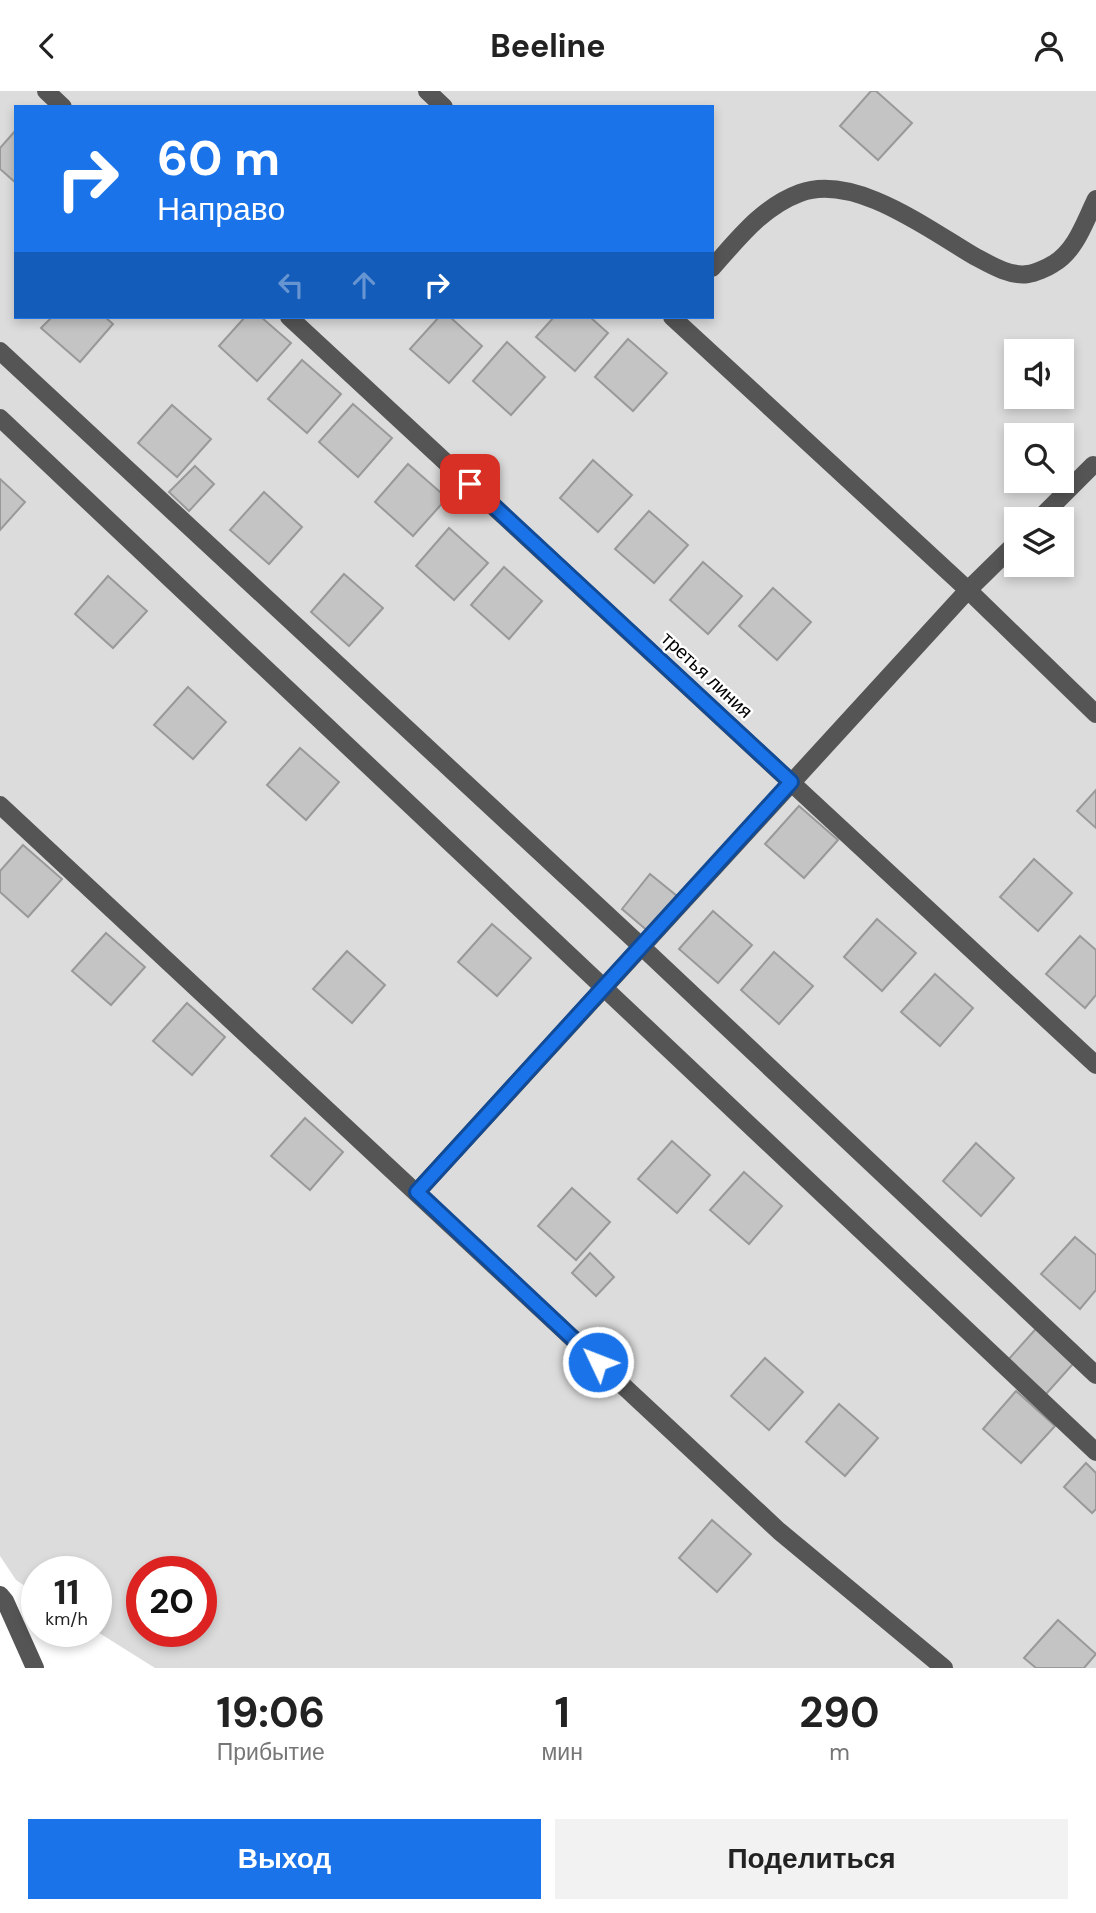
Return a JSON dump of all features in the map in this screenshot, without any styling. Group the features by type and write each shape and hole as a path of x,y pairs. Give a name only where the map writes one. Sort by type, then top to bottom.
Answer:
{"lane":[{"path":"46,91 61,105"},
{"path":"427,91 442,105"},
{"path":"714,266 749,227 775,204 802,192 832,188 871,197 996,268 1027,274 1054,264 1075,242 1096,199"},
{"name":"третья линия","path":"291,319 1096,1065"},
{"path":"674,319 968,590 1096,714"},
{"path":"0,351 641,946 1096,1375"},
{"path":"0,418 1096,1452"},
{"path":"1051,507 1093,465"},
{"path":"417,1192 791,782 1004,554"},
{"path":"0,805 779,1531 944,1668"},
{"path":"0,1595 5,1601 32,1667"}],"shaded area":[{"path":"0,91 1096,91 1096,1668 155,1668 112,1641 112,1556 21,1556 21,1583 0,1556"}],"building":[{"path":"871,91 876,91 912,123 878,160 840,126"},
{"path":"14,132 14,181 0,169 0,148"},
{"path":"50,319 107,319 113,324 80,362 41,328"},
{"path":"243,319 263,319 291,343 257,381 219,346"},
{"path":"437,319 452,319 482,346 449,383 410,349"},
{"path":"552,319 592,319 608,333 575,371 536,337"},
{"path":"628,339 667,373 633,411 595,377"},
{"path":"507,342 545,377 511,415 473,381"},
{"path":"302,360 341,394 307,433 268,399"},
{"path":"353,404 392,438 358,477 319,442"},
{"path":"172,405 211,439 177,477 138,443"},
{"path":"593,460 632,495 598,532 560,498"},
{"path":"408,464 447,498 413,536 375,502"},
{"path":"195,466 214,484 189,511 169,492"},
{"path":"0,479 25,502 0,530"},
{"path":"264,492 302,527 269,564 230,530"},
{"path":"649,511 688,545 654,583 615,549"},
{"path":"449,528 488,563 454,600 416,566"},
{"path":"703,562 742,596 708,634 670,600"},
{"path":"504,567 542,601 509,639 471,605"},
{"path":"344,574 383,608 349,646 311,612"},
{"path":"108,576 147,611 113,648 75,614"},
{"path":"773,588 811,622 777,660 739,626"},
{"path":"188,687 226,722 193,759 154,725"},
{"path":"300,748 339,782 306,820 267,785"},
{"path":"1096,790 1096,828 1077,811"},
{"path":"799,806 838,840 804,878 765,844"},
{"path":"23,845 62,879 28,917 0,892 0,871"},
{"path":"1034,859 1072,893 1038,931 1000,897"},
{"path":"650,874 677,896 649,932 622,909"},
{"path":"713,911 752,945 718,983 679,949"},
{"path":"877,919 916,953 882,991 844,957"},
{"path":"492,924 531,958 497,996 458,962"},
{"path":"106,933 145,967 111,1005 72,971"},
{"path":"1080,936 1096,950 1096,995 1085,1008 1046,974"},
{"path":"347,951 385,985 352,1023 313,989"},
{"path":"774,952 813,986 779,1024 741,990"},
{"path":"935,974 973,1008 940,1046 901,1012"},
{"path":"187,1003 225,1037 192,1075 153,1041"},
{"path":"305,1118 343,1152 310,1190 271,1156"},
{"path":"672,1141 710,1175 677,1213 638,1179"},
{"path":"976,1143 1014,1178 981,1216 943,1181"},
{"path":"744,1172 782,1206 749,1244 710,1210"},
{"path":"572,1188 610,1222 576,1260 538,1226"},
{"path":"1075,1237 1096,1255 1096,1290 1080,1309 1041,1274"},
{"path":"590,1253 614,1277 596,1296 572,1273"},
{"path":"1042,1322 1080,1356 1046,1394 1008,1360"},
{"path":"765,1358 803,1392 769,1430 731,1396"},
{"path":"1016,1391 1055,1426 1021,1463 983,1429"},
{"path":"839,1404 878,1438 845,1476 806,1442"},
{"path":"1086,1463 1096,1473 1096,1509 1092,1513 1064,1487"},
{"path":"712,1520 751,1554 717,1592 679,1558"},
{"path":"1058,1620 1096,1654 1084,1668 1036,1668 1024,1658"}],"route":[{"path":"470,484 791,782 417,1192 598,1362"}]}
